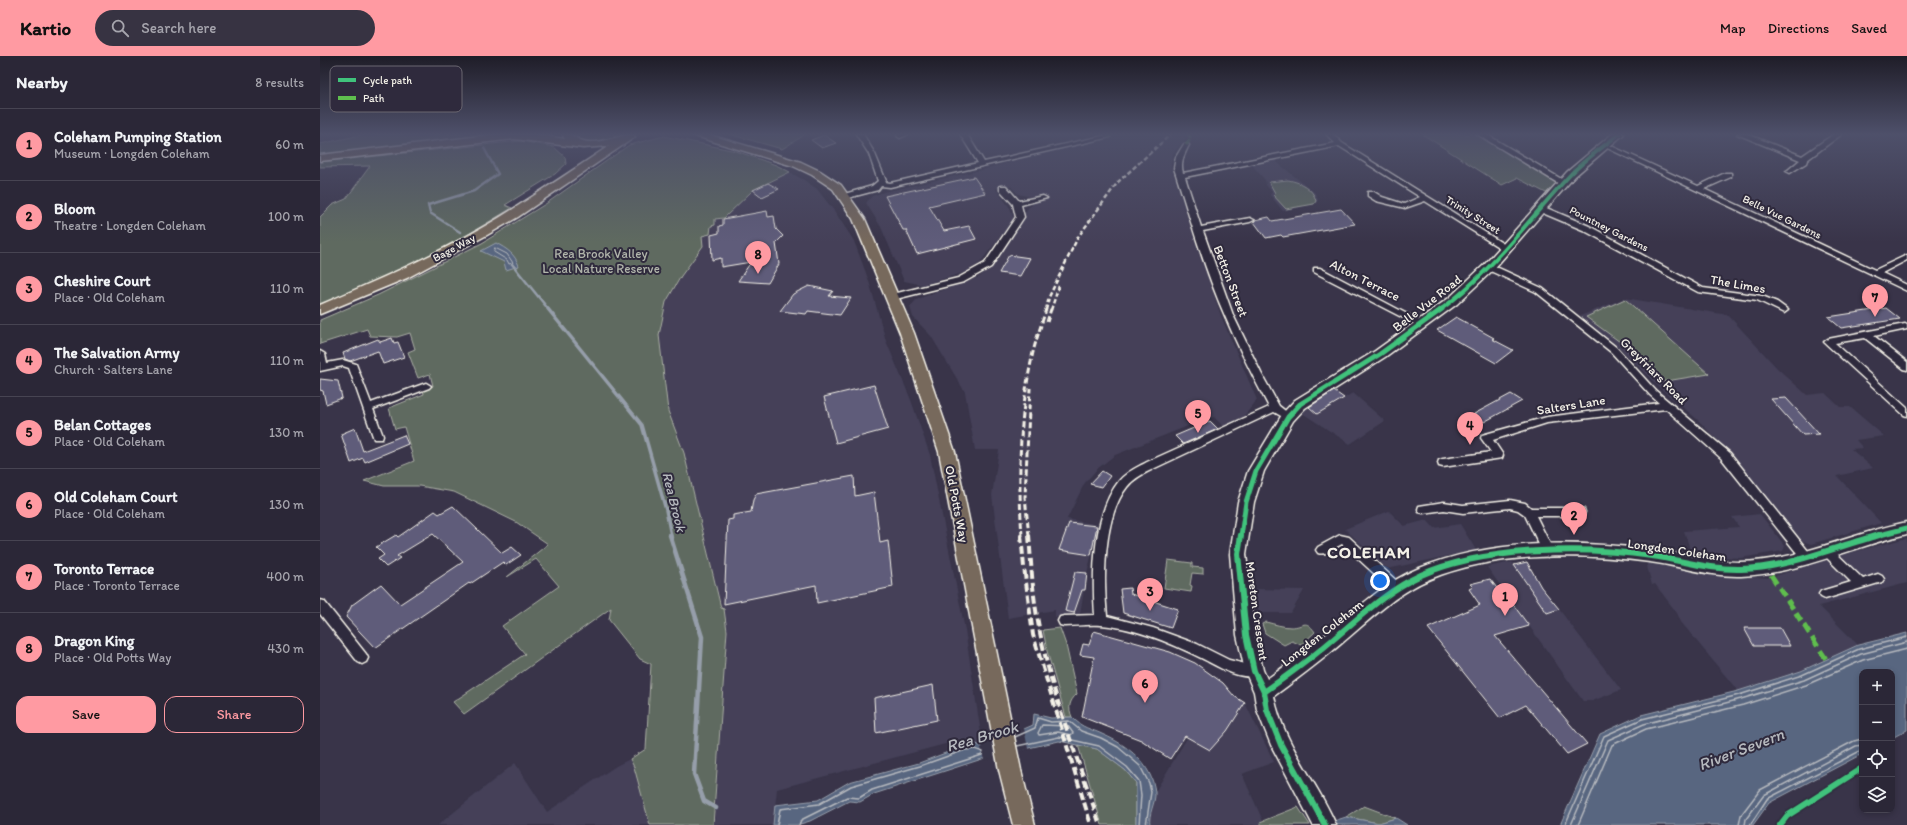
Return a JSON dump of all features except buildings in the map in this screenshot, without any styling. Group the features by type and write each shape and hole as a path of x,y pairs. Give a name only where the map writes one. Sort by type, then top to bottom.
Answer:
{"main road":[{"name":"Bage Way","path":"320,310 402,275 469,240 514,214 579,170"},
{"name":"Old Potts Way","path":"800,170 844,197 859,219 907,334 947,452 1003,737 1024,825"}],"street":[{"path":"878,170 882,181 880,184"},
{"path":"844,197 875,188 880,184 890,184 955,170"},
{"name":"Betton Street","path":"1179,170 1211,269 1229,315 1256,373 1271,410 1288,417"},
{"path":"1181,176 1211,170"},
{"name":"Trinity Street","path":"1381,170 1506,248"},
{"path":"1542,170 1564,183"},
{"name":"Belle Vue Road","path":"1272,442 1288,417 1300,404 1380,354 1453,301 1489,267 1575,170"},
{"name":"Belle Vue Gardens","path":"1658,170 1907,288"},
{"path":"1792,170 1805,172"},
{"path":"1699,189 1728,175"},
{"path":"892,297 961,280 988,265 1020,217 1017,204 1003,188"},
{"path":"1371,194 1379,199 1404,206 1425,198"},
{"path":"1017,204 1043,198"},
{"name":"Pountney Gardens","path":"1541,209 1572,221 1667,271"},
{"path":"1198,230 1250,220"},
{"path":"1876,273 1907,257"},
{"name":"Greyfriars Road","path":"1489,267 1539,290 1614,350 1666,406 1726,456 1808,558"},
{"name":"Alton Terrace","path":"1317,270 1422,324"},
{"name":"The Limes","path":"1667,271 1700,290 1759,298 1784,310"},
{"path":"1905,327 1828,342 1907,413"},
{"path":"1868,335 1907,367"},
{"path":"320,354 322,367 343,363 352,366 369,407 378,436"},
{"path":"369,407 426,386"},
{"name":"Salters Lane","path":"1443,463 1498,455 1486,438 1547,420 1666,406"},
{"path":"1101,620 1098,585 1100,556 1105,529 1114,500 1123,484 1136,473 1151,465 1271,410"},
{"name":"Moreton Crescent","path":"1272,442 1251,482 1241,523 1238,554 1244,624 1254,671 1264,692 1267,710 1280,745 1325,824"},
{"path":"1423,509 1444,506 1463,509 1510,504 1520,506 1529,512 1548,552"},
{"path":"1529,512 1580,512"},
{"name":"Longden Coleham","path":"1264,692 1397,588 1443,566 1512,553 1548,552 1613,553 1651,556 1727,569 1766,567 1808,558 1881,533 1907,528"},
{"path":"1322,550 1340,539 1345,540 1397,588"},
{"path":"1828,552 1861,584"},
{"path":"1825,594 1878,579"},
{"path":"320,605 362,658"},
{"path":"1064,621 1101,620 1145,631 1185,644 1224,665 1240,670 1254,671"}],"shaded area":[{"path":"770,170 785,170 817,189 835,212 854,241 869,281 886,341 911,400 930,455 965,630 983,747 964,739 777,789 773,825 714,825 727,631 684,453 668,411 659,335 666,302 681,276 703,246 701,236 711,226 715,219"},
{"path":"981,170 1172,170 1221,316 1257,400 1241,420 1225,428 1214,417 1115,455 1097,469 1084,484 1067,519 1099,525 1087,573 1080,614 1055,617 1055,610 1008,618 992,495 999,450 975,450 965,392 931,336 913,317 910,307 916,300 979,277 991,267 1028,208 1034,203 1046,199 1042,195 1031,197 1018,194 1010,186 996,189 1010,208 1014,219 980,263 966,272 923,285 904,281 881,227 866,203 872,196 884,192"},
{"path":"1256,170 1286,170 1315,193 1318,200 1315,204 1283,211 1270,195 1272,192 1266,185 1265,180"},
{"path":"1625,298 1728,315 1777,368 1807,395 1825,393 1840,407 1850,407 1884,436 1856,440 1863,448 1851,449 1873,468 1837,476 1881,523 1811,544 1800,540 1722,445 1698,420 1659,387 1618,346 1580,316"},
{"path":"1333,390 1344,398 1353,393 1385,421 1350,444 1302,413 1307,406"},
{"path":"1389,511 1404,526 1427,520 1434,528 1460,524 1476,550 1387,569 1345,529"},
{"path":"1760,514 1785,546 1783,551 1740,558 1692,555 1684,531 1739,527 1732,517"},
{"path":"1907,538 1907,583 1819,606 1858,645 1801,671 1738,691 1681,622 1677,613 1655,584 1652,585 1647,566 1647,563 1707,574 1769,578 1838,556"},
{"path":"1512,562 1526,583 1538,582 1621,690 1592,701 1583,701 1487,567"},
{"path":"1254,589 1304,590 1291,613 1259,613"},
{"path":"1224,684 1234,696 1245,703 1274,762 1242,774 1263,821 1260,822 1262,825 1150,825 1149,817 1155,792 1187,738"},
{"path":"630,759 634,767 650,825 438,825 515,763 547,812 616,766"}],"green space":[{"path":"367,170 560,170 505,205 512,208 452,244 413,265 320,305 320,217 332,205 346,199"},
{"name":"Rea Brook Valley Local Nature Reserve","path":"594,170 786,170 790,172 753,190 724,218 715,219 715,225 711,226 710,234 702,236 703,246 681,276 666,302 659,335 668,411 684,453 721,608 724,609 727,631 713,825 650,825 634,767 630,759 646,749 651,664 640,659 609,620 611,608 464,714 453,702 525,654 502,626 559,586 536,559 507,577 548,544 516,522 454,492 419,486 384,486 364,481 414,461 404,427 395,429 389,408 424,394 423,390 433,386 430,374 418,378 408,352 415,349 410,333 397,337 370,336 367,329 320,344 320,320 378,295 482,243 547,203"},
{"path":"1478,170 1534,170 1557,184 1546,193 1517,178 1502,185"},
{"path":"1288,180 1297,182 1309,189 1316,201 1314,204 1286,209 1273,195 1275,193 1269,182"},
{"path":"1625,299 1709,374 1660,382 1620,342 1586,317"},
{"path":"1168,560 1192,563 1192,567 1203,568 1203,574 1192,573 1190,585 1192,586 1191,592 1164,588"},
{"path":"1266,622 1288,627 1306,624 1309,625 1315,632 1301,645 1292,641 1284,645 1265,633 1262,624"},
{"path":"1060,628 1066,645 1077,694 1072,699 1070,705 1072,717 1066,717 1047,651 1043,630"},
{"path":"1078,745 1097,749 1125,770 1136,783 1136,825 1102,825"},
{"path":"1364,806 1396,818 1379,823 1346,817"},
{"path":"1298,807 1310,825 1262,825 1260,822"}],"water":[{"path":"496,243 510,252 519,266 506,270 504,262 481,251"},
{"name":"River Severn","path":"1907,633 1907,730 1895,736 1895,669 1859,669 1859,756 1769,803 1753,825 1560,825 1600,734 1641,715 1738,691 1801,671 1858,645"},
{"path":"1034,714 1051,718 1072,717 1083,726 1113,739 1137,757 1144,764 1149,773 1155,792 1150,816 1150,825 1136,825 1136,783 1125,770 1097,749 1059,741 985,758 874,794 860,802 849,801 810,821 797,825 773,825 775,805 818,800 849,782 919,763 964,746 976,744 983,747 1033,725"},
{"path":"1346,817 1379,823 1396,818 1407,825 1322,825"}],"pier":[{"path":"1024,728 1028,749 984,760 981,748 984,745"}],"waterway":[{"name":"Rea Brook","path":"460,232 430,213 428,205 474,191 498,174 496,170"},
{"name":"Rea Brook","path":"512,264 549,310"},
{"name":"Rea Brook","path":"548,309 642,425 666,510 671,536"},
{"name":"Rea Brook","path":"670,535 702,637 694,774 704,801 716,808"}],"railway":[{"path":"1046,310 1049,297 1078,237 1118,182 1131,170"},
{"path":"1051,310 1059,286"},
{"path":"1022,536 1020,449 1024,405 1032,355 1046,309"},
{"path":"1047,322 1051,309"},
{"path":"1029,536 1025,497 1030,388"},
{"path":"1021,535 1033,635 1091,825"},
{"path":"1029,535 1035,601 1047,665 1100,825"}],"marked path":[{"path":"1771,575 1826,659"}],"cycle path":[{"path":"1325,825 1281,745 1267,710 1264,692 1254,671 1246,635 1238,554 1246,502 1256,471 1288,417 1300,404 1380,354 1453,301 1489,267 1576,170"},
{"path":"1264,692 1314,655 1372,606 1398,587 1422,574 1475,558 1531,552 1588,551 1653,556 1709,567 1742,569 1763,567 1805,558 1866,538 1907,528"},
{"path":"1780,825 1787,816 1859,770"}],"place":[{"name":"Dragon King","path":"758,274"},
{"name":"Toronto Terrace","path":"1875,317"},
{"name":"Belan Cottages","path":"1198,433"},
{"name":"The Salvation Army","path":"1470,445"},
{"name":"Bloom","path":"1574,535"},
{"name":"Cheshire Court","path":"1150,611"},
{"name":"Coleham Pumping Station","path":"1505,616"},
{"name":"Old Coleham Court","path":"1145,703"}],"district":[{"name":"COLEHAM","path":"1369,552"}]}
